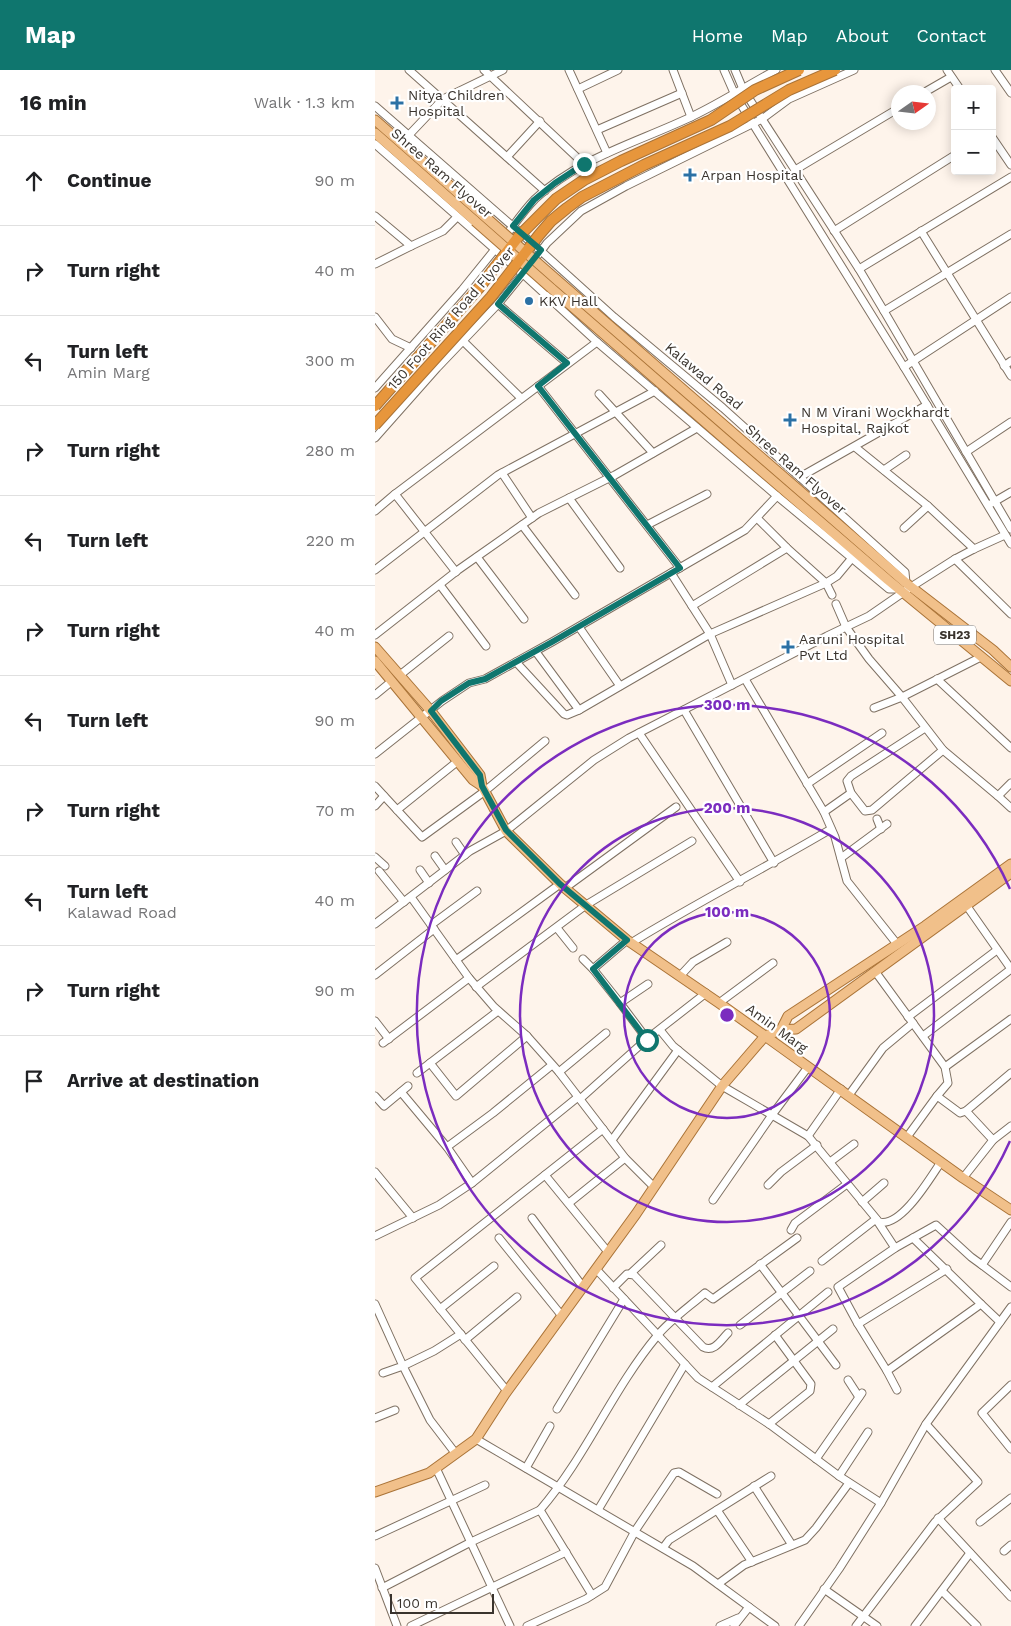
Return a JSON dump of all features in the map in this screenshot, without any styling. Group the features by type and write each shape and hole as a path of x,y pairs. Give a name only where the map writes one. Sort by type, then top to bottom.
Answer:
{"highway":[{"name":"150 Foot Ring Road Flyover","path":"375,406 479,288 519,236 556,199 591,176 621,160 711,120 755,90 799,70"},
{"name":"150 Foot Ring Road Flyover","path":"375,425 491,297 551,221 567,208 582,197 644,165 730,126 789,90 835,70"}],"main road":[{"name":"Shree Ram Flyover","path":"375,120 637,351 897,575 905,588"},
{"name":"Shree Ram Flyover","path":"375,132 888,580 905,588"},
{"name":"Kalawad Road","path":"905,588 1011,682"},
{"name":"Kalawad Road","path":"905,588 993,650 1011,667"},
{"name":"Amin Marg","path":"375,646 431,711 480,775 484,788 506,830 563,886 629,942 706,993 963,1178 1011,1210"},
{"name":"Amin Marg","path":"375,661 473,780 484,788"},
{"path":"375,1492 429,1473 476,1439 507,1392 654,1187 721,1086 765,1036 781,1030 796,1029 964,902 1011,864"},
{"path":"781,1030 788,1016 925,926 1011,873"}],"street":[{"path":"409,70 545,191"},
{"path":"484,70 584,164"},
{"path":"408,136 443,99 503,70"},
{"path":"569,70 607,153"},
{"path":"578,88 618,70"},
{"path":"673,70 691,117"},
{"path":"724,70 735,95 927,406 991,504 1011,529"},
{"path":"735,70 743,89 761,119 859,269 884,311 966,452 1011,544"},
{"path":"375,388 494,250 534,200 545,191 584,164 691,117 735,95 776,70"},
{"path":"375,438 498,304 541,250 574,217 626,186 761,119 789,99 854,70"},
{"path":"947,70 957,85"},
{"path":"995,70 1011,93"},
{"path":"936,86 951,77"},
{"path":"597,130 682,93"},
{"name":"Kalawad Road","path":"375,106 541,250 613,317 723,408 905,572 905,588 889,589 777,496 597,342 375,144"},
{"path":"795,170 891,113"},
{"path":"507,157 540,121"},
{"path":"996,143 1011,165"},
{"path":"834,231 951,158"},
{"path":"859,269 1011,177"},
{"path":"375,216 411,246"},
{"path":"375,264 443,231 457,217"},
{"path":"921,231 976,319 1008,364 1011,376"},
{"path":"884,311 1011,234"},
{"path":"904,367 1011,296"},
{"path":"498,304 567,363"},
{"path":"375,317 392,339 411,348"},
{"path":"463,340 521,398"},
{"path":"375,511 597,342"},
{"path":"538,386 576,432 680,568"},
{"path":"375,570 502,473 655,391"},
{"path":"599,394 653,453"},
{"path":"800,477 927,406"},
{"path":"966,452 1011,422"},
{"path":"375,635 522,524 610,478 697,428"},
{"path":"855,447 928,506 974,549"},
{"path":"883,470 905,455"},
{"path":"502,473 532,518"},
{"path":"991,504 1011,492"},
{"path":"395,494 456,572"},
{"path":"647,525 707,494"},
{"path":"375,754 431,711 441,701 469,683 485,679 536,652 745,530 777,496"},
{"path":"569,498 620,568"},
{"path":"904,528 928,506"},
{"path":"757,518 787,548 826,582 832,596"},
{"path":"522,524 575,595"},
{"path":"375,924 464,854 506,830 594,760 639,733 869,616 905,588 974,549 1005,535"},
{"path":"692,606 787,548"},
{"path":"477,557 524,619"},
{"path":"516,662 567,715 579,710 710,634 837,576 852,558"},
{"path":"955,560 1011,614"},
{"path":"671,573 710,634 732,685"},
{"path":"440,585 487,646"},
{"path":"835,604 846,627 869,659 902,697 943,750 1011,808"},
{"path":"579,627 620,686"},
{"path":"400,675 449,636"},
{"path":"536,652 579,710"},
{"path":"874,708 902,697 981,657"},
{"path":"745,679 824,812 841,858 847,881 897,944"},
{"path":"937,679 1011,748"},
{"path":"375,695 392,682"},
{"path":"684,710 774,863"},
{"path":"925,728 847,780 851,793 865,811 872,810 943,750"},
{"path":"639,733 740,882"},
{"path":"807,784 882,733"},
{"path":"375,786 422,838 545,740"},
{"path":"397,810 458,761"},
{"path":"998,796 1011,783"},
{"path":"824,812 851,793"},
{"path":"375,806 384,796"},
{"path":"456,960 676,808"},
{"path":"877,818 881,829"},
{"path":"841,858 887,824"},
{"path":"593,969 629,942 774,863 831,829"},
{"path":"476,987 586,905 691,841"},
{"path":"456,842 464,854"},
{"path":"435,856 445,870"},
{"path":"375,857 404,902"},
{"path":"420,870 429,882"},
{"path":"375,975 477,891"},
{"path":"411,897 476,987 498,1011 527,1036 559,1072 625,1158 654,1187"},
{"path":"923,1036 1011,969 964,902"},
{"path":"557,928 573,948"},
{"path":"680,976 698,959 727,942"},
{"path":"908,1017 997,950"},
{"path":"583,959 593,969 647,1040"},
{"path":"719,1003 773,963"},
{"path":"877,974 945,1067 948,1083 907,1137"},
{"path":"375,1021 386,1041 469,978"},
{"path":"620,1004 648,984"},
{"path":"375,1236 439,1205 472,1183 706,993"},
{"path":"417,1073 498,1011"},
{"path":"945,1067 1011,1019"},
{"path":"849,1095 883,1048 913,1023"},
{"path":"660,1030 678,1050 721,1086 808,1136 876,1219 895,1248"},
{"path":"559,1072 606,1033"},
{"path":"430,1063 456,1096 527,1036"},
{"path":"612,1140 678,1050"},
{"path":"447,1147 552,1065"},
{"path":"713,1200 772,1114 808,1067"},
{"path":"937,1096 956,1112 960,1113 966,1111 1011,1073"},
{"path":"375,1096 384,1106 408,1086"},
{"path":"808,1136 841,1089"},
{"path":"401,1092 447,1147 472,1183"},
{"path":"966,1111 993,1140"},
{"path":"963,1178 993,1140 1011,1126"},
{"path":"507,1392 415,1278 603,1129"},
{"path":"830,1162 854,1144"},
{"path":"768,1186 781,1172 817,1145"},
{"path":"569,1203 625,1158"},
{"path":"876,1219 884,1223 901,1215 917,1197 941,1162"},
{"path":"375,1172 413,1218"},
{"path":"545,1175 608,1252"},
{"path":"862,1202 884,1183"},
{"path":"791,1230 795,1222 847,1184"},
{"path":"532,1218 583,1287"},
{"path":"822,1261 876,1219"},
{"path":"982,1265 1011,1222"},
{"path":"897,1390 838,1286 895,1248 936,1225 971,1257 1011,1287"},
{"path":"499,1238 562,1316"},
{"path":"382,1588 471,1542 540,1510 560,1488 637,1363 658,1335 705,1293 713,1298 797,1238"},
{"path":"913,1238 1000,1322"},
{"path":"613,1288 627,1274 631,1274 661,1245"},
{"path":"760,1264 836,1365"},
{"path":"440,1309 495,1266"},
{"path":"596,1269 698,1378 769,1424 839,1476 881,1503"},
{"path":"859,1324 947,1269"},
{"path":"740,1325 810,1271"},
{"path":"631,1274 677,1318 703,1348 712,1349 728,1333"},
{"path":"712,1387 828,1292"},
{"path":"383,1374 463,1337 517,1296"},
{"path":"557,1409 624,1299"},
{"path":"375,1304 430,1420 456,1454"},
{"path":"887,1371 981,1304"},
{"path":"799,1626 839,1569 881,1503 926,1424 1011,1307"},
{"path":"739,1405 833,1329"},
{"path":"769,1424 810,1391 811,1384 775,1334"},
{"path":"598,1510 685,1364"},
{"path":"816,1459 860,1395 848,1380"},
{"path":"1011,1385 981,1413 1011,1449"},
{"path":"375,1418 395,1410"},
{"path":"856,1626 939,1518 978,1482 926,1424"},
{"path":"526,1468 550,1426"},
{"path":"839,1476 868,1432"},
{"path":"476,1439 693,1566 775,1626"},
{"path":"437,1468 510,1626"},
{"path":"527,1626 605,1587 635,1531 674,1473 679,1472 717,1494"},
{"path":"663,1548 669,1540 771,1476"},
{"path":"718,1584 752,1562 805,1540 849,1483"},
{"path":"375,1536 485,1486"},
{"path":"754,1486 792,1545"},
{"path":"980,1522 1011,1498"},
{"path":"540,1510 592,1595"},
{"path":"717,1510 752,1562"},
{"path":"939,1518 1011,1597"},
{"path":"1004,1551 1011,1545"},
{"path":"411,1626 566,1552"},
{"path":"915,1626 970,1553"},
{"path":"375,1568 397,1626"},
{"path":"824,1588 877,1626"},
{"path":"942,1591 977,1626"},
{"path":"733,1626 749,1607"},
{"path":"720,1626 740,1617"}],"place":[{"name":"Nitya Children Hospital","path":"397,103"},
{"name":"Arpan Hospital","path":"690,175"},
{"name":"KKV Hall","path":"529,301"},
{"name":"N M Virani Wockhardt Hospital, Rajkot","path":"790,420"},
{"name":"Aaruni Hospital Pvt Ltd","path":"788,647"}],"route":[{"path":"584,164 555,183 534,200 513,226 541,250 498,304 567,363 538,386 576,432 680,568 485,679 469,683 441,701 431,711 480,775 482,786 506,830 560,884 627,940 593,969 647,1040"}]}
